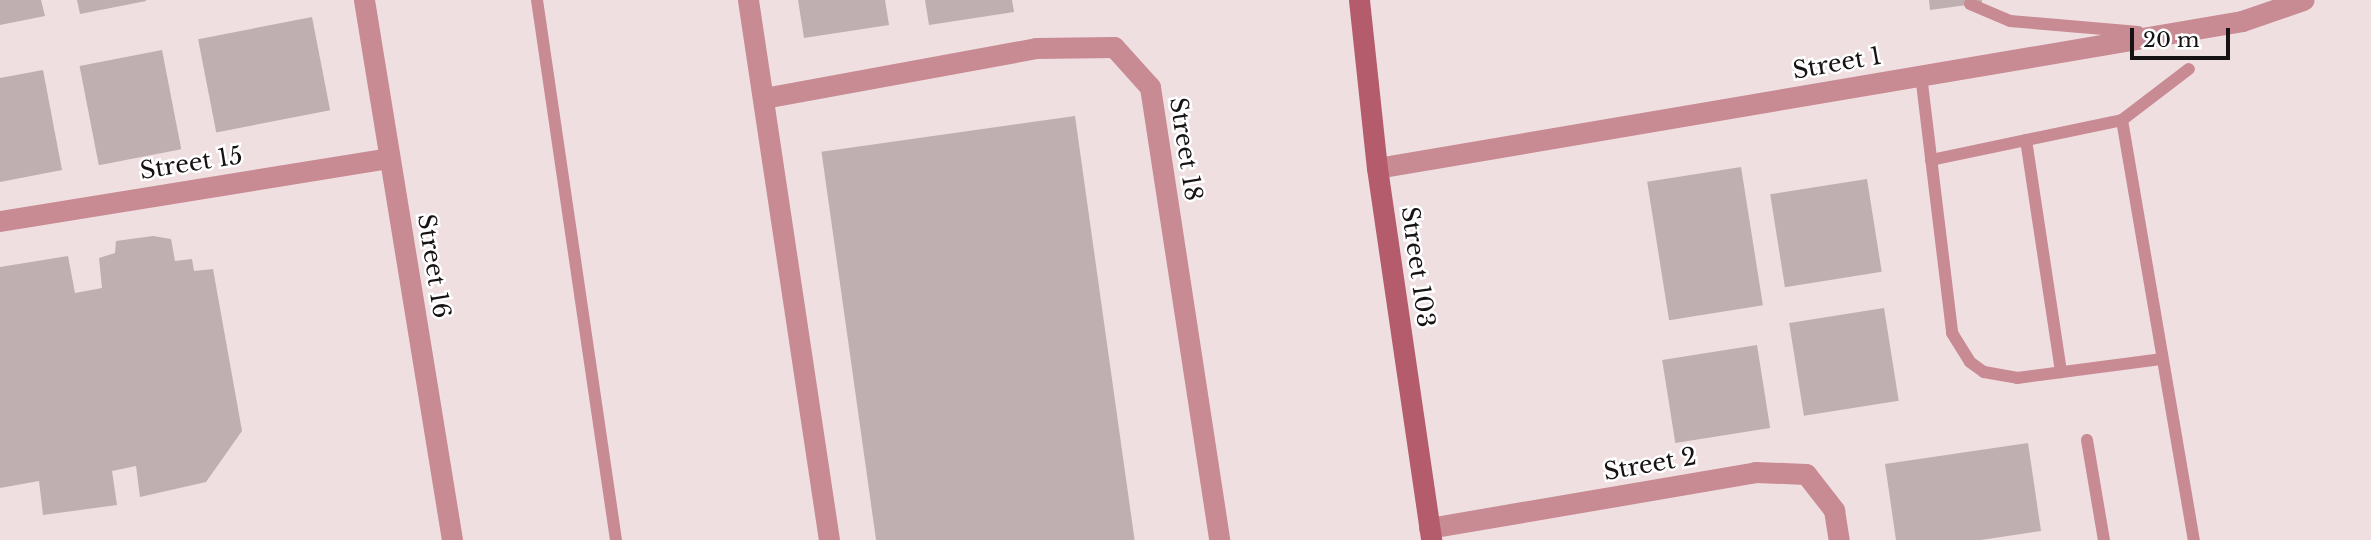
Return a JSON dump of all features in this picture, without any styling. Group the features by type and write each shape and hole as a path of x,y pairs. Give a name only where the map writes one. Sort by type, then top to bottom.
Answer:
{"street":[{"name":"Street 16","path":"364,0 452,540"},
{"path":"748,0 829,540"},
{"name":"Street 103","path":"1359,0 1377,168 1430,534"},
{"name":"Street 1","path":"1377,168 2242,21 2303,0"},
{"name":"Street 18","path":"764,98 1036,48 1114,47 1150,87 1219,540"},
{"name":"Street 15","path":"0,221 390,158"},
{"name":"Street 2","path":"1430,534 1768,473 1807,474 1834,510 1839,540"}],"lane":[{"path":"537,0 616,540"},
{"path":"1969,4 2010,21 2160,34"},
{"path":"1931,160 2122,120 2189,69"},
{"path":"1921,75 1952,333 1958,349 1983,372 1999,377 2161,359"},
{"path":"2122,120 2194,540"},
{"path":"2026,139 2061,372"},
{"path":"2087,440 2104,540"}],"building":[{"path":"0,0 41,0 45,16 0,25"},
{"path":"77,0 146,0 146,1 80,14"},
{"path":"798,0 885,0 889,25 804,38"},
{"path":"925,0 1012,0 1014,12 929,25"},
{"path":"1929,0 1982,0 1982,3 1930,10"},
{"path":"312,17 330,110 216,132 198,39"},
{"path":"162,50 181,149 99,165 80,66"},
{"path":"43,70 62,170 0,182 0,78"},
{"path":"1075,116 1135,540 876,540 821,152"},
{"path":"1741,167 1763,305 1669,320 1647,182"},
{"path":"1867,179 1882,272 1785,287 1770,194"},
{"path":"153,236 171,239 175,261 192,259 194,271 213,269 242,431 206,482 140,497 136,466 112,471 117,505 43,515 39,481 0,488 0,267 68,256 75,293 102,288 99,258 115,253 116,241"},
{"path":"1884,308 1899,401 1804,416 1789,323"},
{"path":"1757,345 1770,428 1675,443 1662,360"},
{"path":"2028,443 2041,531 1981,540 1896,540 1885,464"}]}
